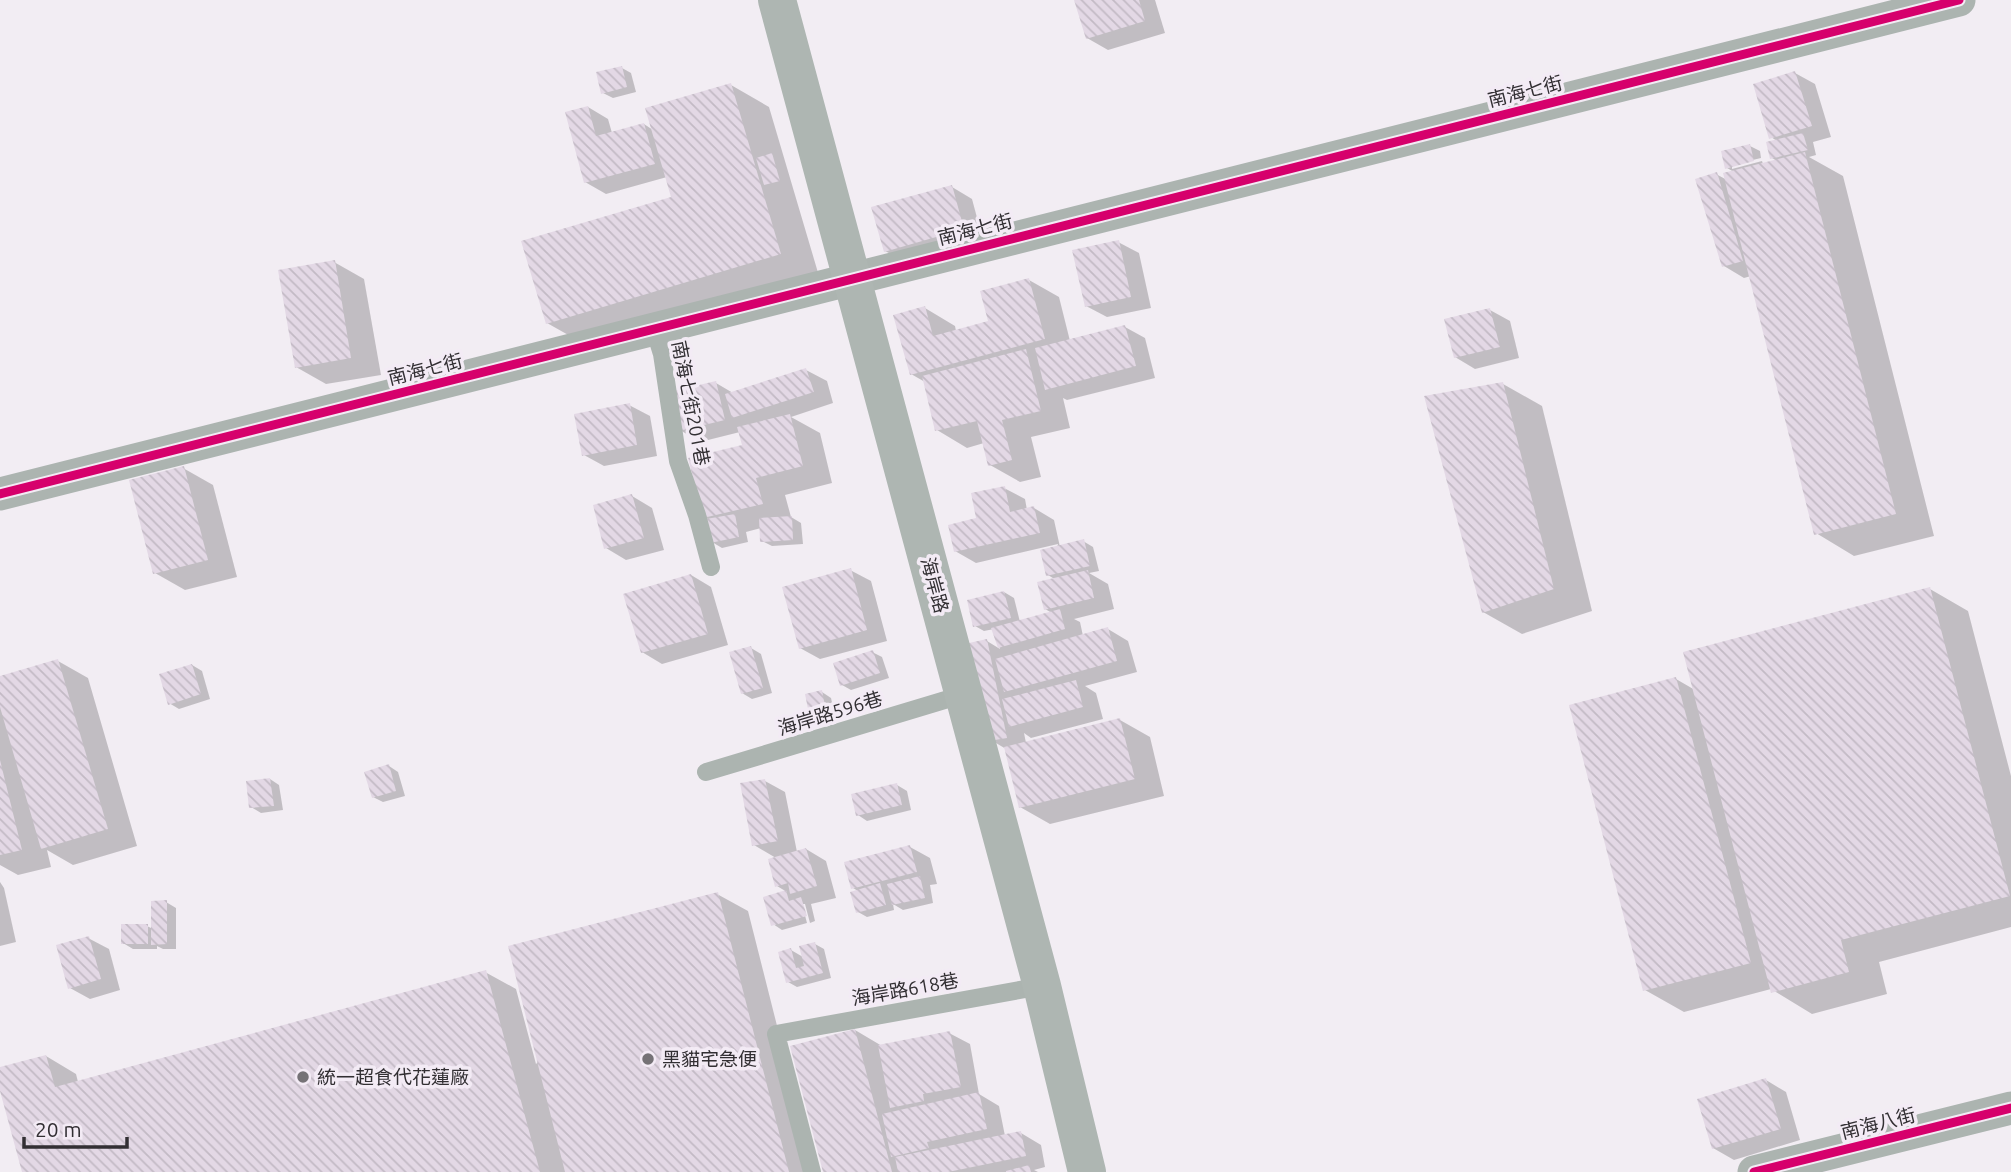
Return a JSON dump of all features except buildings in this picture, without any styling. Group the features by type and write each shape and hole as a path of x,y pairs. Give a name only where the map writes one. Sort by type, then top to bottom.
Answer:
{"main road":[{"name":"海岸路","path":"777,0 965,694 1042,986 1087,1172"}],"street":[{"name":"南海七街","path":"0,494 1959,0"},
{"name":"南海八街","path":"1754,1172 2011,1108"}],"lane":[{"name":"南海七街201巷","path":"654,328 662,354 678,461 697,514 711,567"},
{"name":"海岸路596巷","path":"706,772 965,694"},
{"name":"海岸路618巷","path":"812,1172 776,1034 1042,986"}],"cycle path":[{"path":"0,494 1959,0"},
{"path":"1754,1172 2011,1108"}],"place":[{"name":"黑貓宅急便","path":"648,1059"},
{"name":"統一超食代花蓮廠","path":"303,1077"}]}
